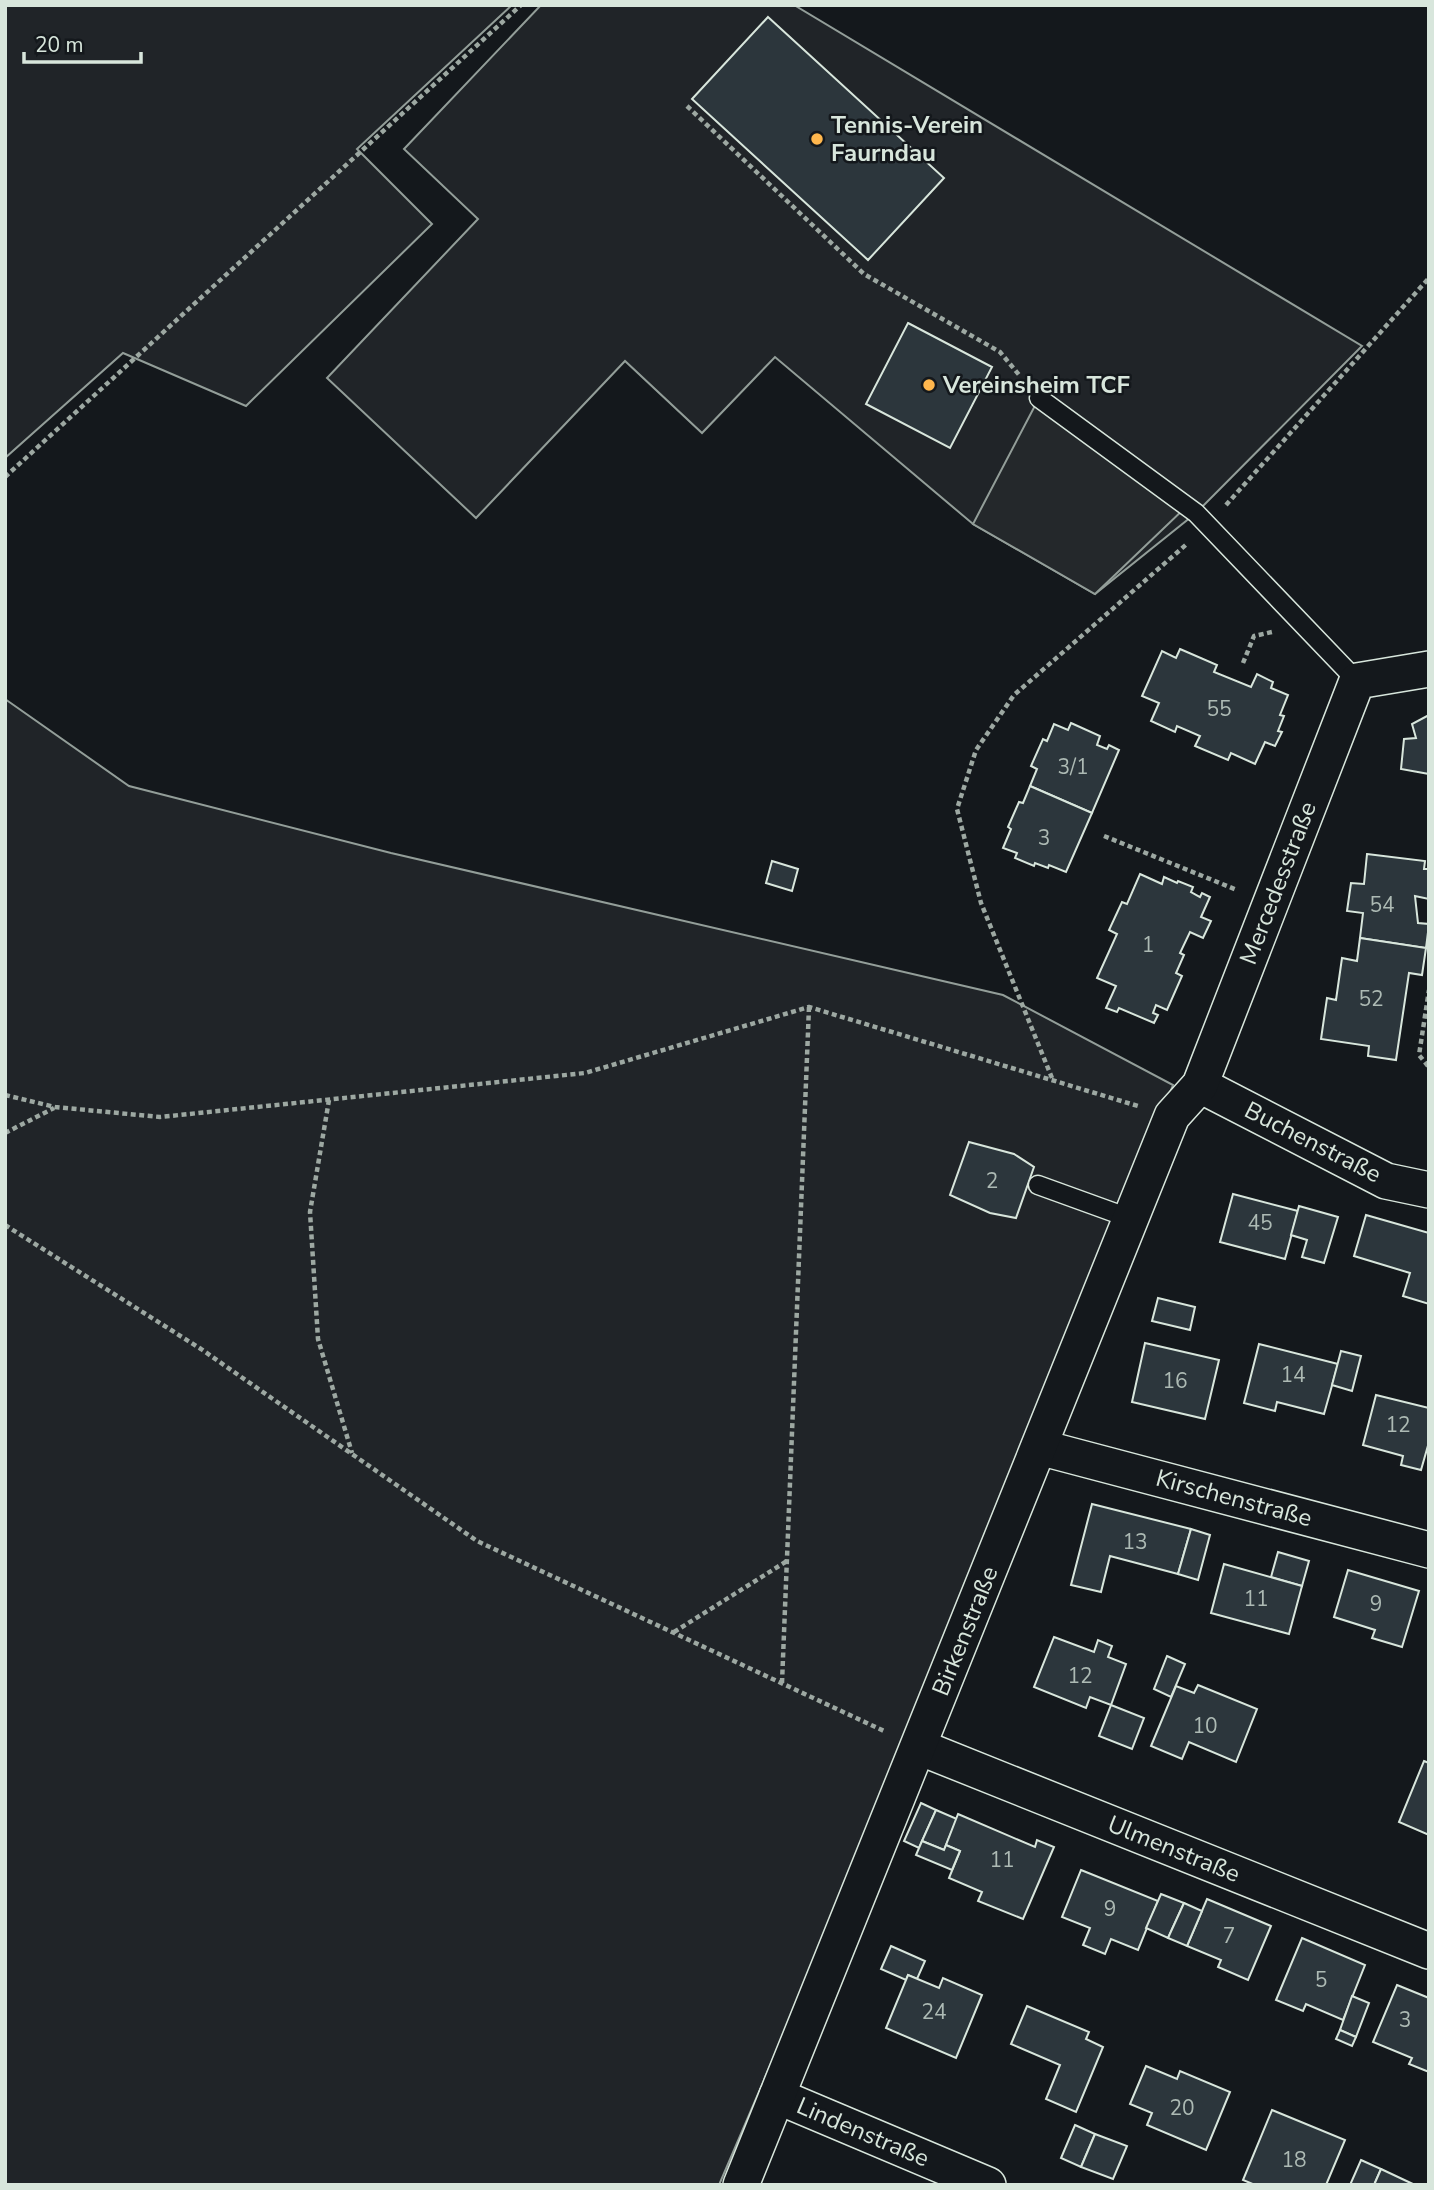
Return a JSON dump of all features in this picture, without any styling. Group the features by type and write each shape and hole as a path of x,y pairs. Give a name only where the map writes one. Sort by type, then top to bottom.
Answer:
{"street":[{"path":"1357,681 1429,669"},
{"name":"Mercedesstraße","path":"1200,1085 1357,681"},
{"name":"Birkenstraße","path":"741,2185 1172,1116 1200,1085"},
{"name":"Buchenstraße","path":"1200,1085 1386,1181 1429,1190"},
{"name":"Kirschenstraße","path":"1039,1447 1429,1550"},
{"name":"Ulmenstraße","path":"919,1747 1429,1951"},
{"name":"Lindenstraße","path":"777,2096 988,2185"}],"lane":[{"path":"1039,398 1187,506 1357,681"},
{"path":"1038,1185 1132,1219"}],"path":[{"path":"5,477 521,5"},
{"path":"687,106 864,274 1000,352 1039,398"},
{"path":"1052,1079 981,903 957,809 976,750 1014,695 1208,525 1429,278"},
{"path":"1243,663 1254,636 1304,625"},
{"path":"1104,836 1270,904"},
{"path":"1428,1066 1419,1055 1429,990"},
{"path":"782,1683 809,1007"},
{"path":"5,1095 55,1107 160,1117 585,1073 809,1007 1172,1116"},
{"path":"329,1100 310,1212 318,1339 352,1454"},
{"path":"5,1133 55,1107"},
{"path":"5,1224 201,1349 477,1541 919,1747"},
{"path":"673,1632 787,1561"}],"shaded area":[{"path":"5,5 512,5 357,149 432,224 246,406 123,353 5,458"},
{"path":"541,5 794,5 1362,346 1196,513 1095,594 973,524 775,357 702,433 625,361 476,518 327,378 478,219 404,149"},
{"path":"1039,398 1187,506 1095,594 973,524"},
{"path":"5,699 129,786 391,853 1003,995 1173,1085 901,1760 719,2185 5,2185"}],"building":[{"path":"768,17 944,178 868,260 692,99"},
{"name":"Vereinsheim TCF","path":"908,323 992,367 950,448 866,404"},
{"path":"1180,649 1217,665 1214,672 1251,687 1257,674 1273,682 1271,688 1288,695 1280,715 1284,716 1278,731 1282,732 1275,746 1265,742 1255,764 1231,753 1228,760 1195,746 1200,736 1177,726 1175,732 1151,721 1159,703 1142,696 1162,651 1176,658"},
{"path":"1429,715 1429,774 1401,769 1404,739 1416,738 1412,724"},
{"path":"1071,723 1100,736 1097,745 1107,749 1109,745 1119,750 1092,813 1030,786 1037,769 1031,766 1043,739 1047,741 1054,724 1068,730"},
{"path":"1030,786 1092,813 1066,872 1049,865 1048,868 1035,863 1034,866 1015,858 1017,853 1003,848 1011,829 1008,827 1019,802 1023,803"},
{"path":"1367,854 1425,861 1424,869 1429,869 1429,899 1415,896 1418,923 1429,924 1426,948 1360,938 1363,913 1347,911 1351,883 1364,884"},
{"path":"772,861 798,869 792,891 766,883"},
{"path":"1140,874 1162,884 1164,877 1177,883 1178,881 1193,887 1191,892 1200,897 1202,893 1210,897 1201,917 1211,921 1203,938 1190,932 1180,953 1184,955 1176,973 1182,976 1167,1010 1156,1005 1153,1013 1158,1015 1154,1023 1119,1008 1117,1012 1106,1008 1116,986 1097,978 1117,934 1109,930 1122,902 1127,904"},
{"path":"1360,938 1426,948 1422,975 1409,973 1396,1060 1368,1056 1369,1046 1321,1039 1327,998 1336,1000 1342,958 1357,961"},
{"path":"969,1142 1014,1154 1034,1167 1016,1218 990,1213 950,1195"},
{"path":"1233,1194 1298,1211 1285,1259 1220,1242"},
{"path":"1299,1206 1338,1217 1324,1263 1302,1257 1307,1240 1291,1235"},
{"path":"1366,1215 1429,1233 1429,1304 1403,1296 1410,1273 1354,1256"},
{"path":"1158,1298 1195,1307 1190,1330 1152,1321"},
{"path":"1145,1343 1219,1360 1205,1419 1132,1402"},
{"path":"1259,1344 1338,1364 1324,1414 1277,1402 1275,1411 1244,1403"},
{"path":"1341,1351 1361,1356 1352,1391 1332,1385"},
{"path":"1376,1395 1429,1408 1429,1442 1421,1470 1401,1465 1403,1456 1363,1445"},
{"path":"1092,1504 1191,1529 1178,1574 1110,1556 1101,1592 1071,1585"},
{"path":"1191,1529 1210,1535 1198,1580 1178,1574"},
{"path":"1278,1552 1309,1561 1302,1586 1271,1577"},
{"path":"1224,1564 1302,1586 1289,1634 1211,1613"},
{"path":"1348,1570 1419,1591 1402,1647 1372,1638 1375,1630 1334,1617"},
{"path":"1054,1637 1094,1652 1098,1640 1112,1646 1108,1657 1126,1664 1111,1705 1090,1697 1086,1708 1034,1687"},
{"path":"1167,1656 1185,1664 1171,1697 1154,1689"},
{"path":"1198,1685 1257,1709 1236,1762 1189,1742 1182,1759 1151,1746 1176,1686 1194,1693"},
{"path":"1111,1705 1144,1718 1132,1749 1099,1736"},
{"path":"1424,1761 1429,1763 1429,1835 1399,1822"},
{"path":"921,1803 936,1810 919,1848 904,1841"},
{"path":"936,1810 957,1819 944,1850 922,1841"},
{"path":"958,1814 1035,1847 1037,1840 1054,1847 1023,1919 978,1901 982,1892 949,1878 960,1851 946,1845"},
{"path":"922,1841 944,1850 946,1845 960,1851 952,1870 916,1855"},
{"path":"1081,1870 1158,1901 1138,1950 1111,1939 1105,1954 1083,1945 1090,1928 1062,1917"},
{"path":"1161,1894 1184,1903 1168,1938 1146,1928"},
{"path":"1207,1899 1271,1926 1248,1980 1218,1967 1221,1960 1187,1946"},
{"path":"1184,1903 1202,1911 1187,1946 1168,1938"},
{"path":"1302,1938 1365,1965 1343,2020 1306,2004 1303,2011 1276,2000"},
{"path":"891,1946 925,1961 917,1979 908,1975 906,1980 881,1969"},
{"path":"908,1975 939,1988 943,1978 982,1995 956,2058 886,2028"},
{"path":"1397,1985 1429,1998 1429,2072 1409,2064 1412,2058 1373,2042"},
{"path":"1352,1996 1369,2003 1356,2037 1340,2030"},
{"path":"1027,2006 1089,2032 1086,2039 1103,2047 1076,2112 1046,2099 1060,2065 1011,2044"},
{"path":"1340,2030 1356,2037 1352,2046 1336,2039"},
{"path":"1146,2066 1177,2079 1180,2071 1230,2092 1206,2150 1147,2125 1152,2113 1130,2104"},
{"path":"1272,2110 1345,2140 1326,2185 1255,2185 1243,2180"},
{"path":"1075,2125 1095,2134 1081,2167 1061,2158"},
{"path":"1095,2134 1127,2146 1113,2179 1081,2167"},
{"path":"1361,2160 1381,2169 1374,2185 1350,2185"},
{"path":"1381,2169 1415,2185 1374,2185"}],"place":[{"name":"Tennis-Verein Faurndau","path":"817,139"},
{"name":"Vereinsheim TCF","path":"929,385"}]}
